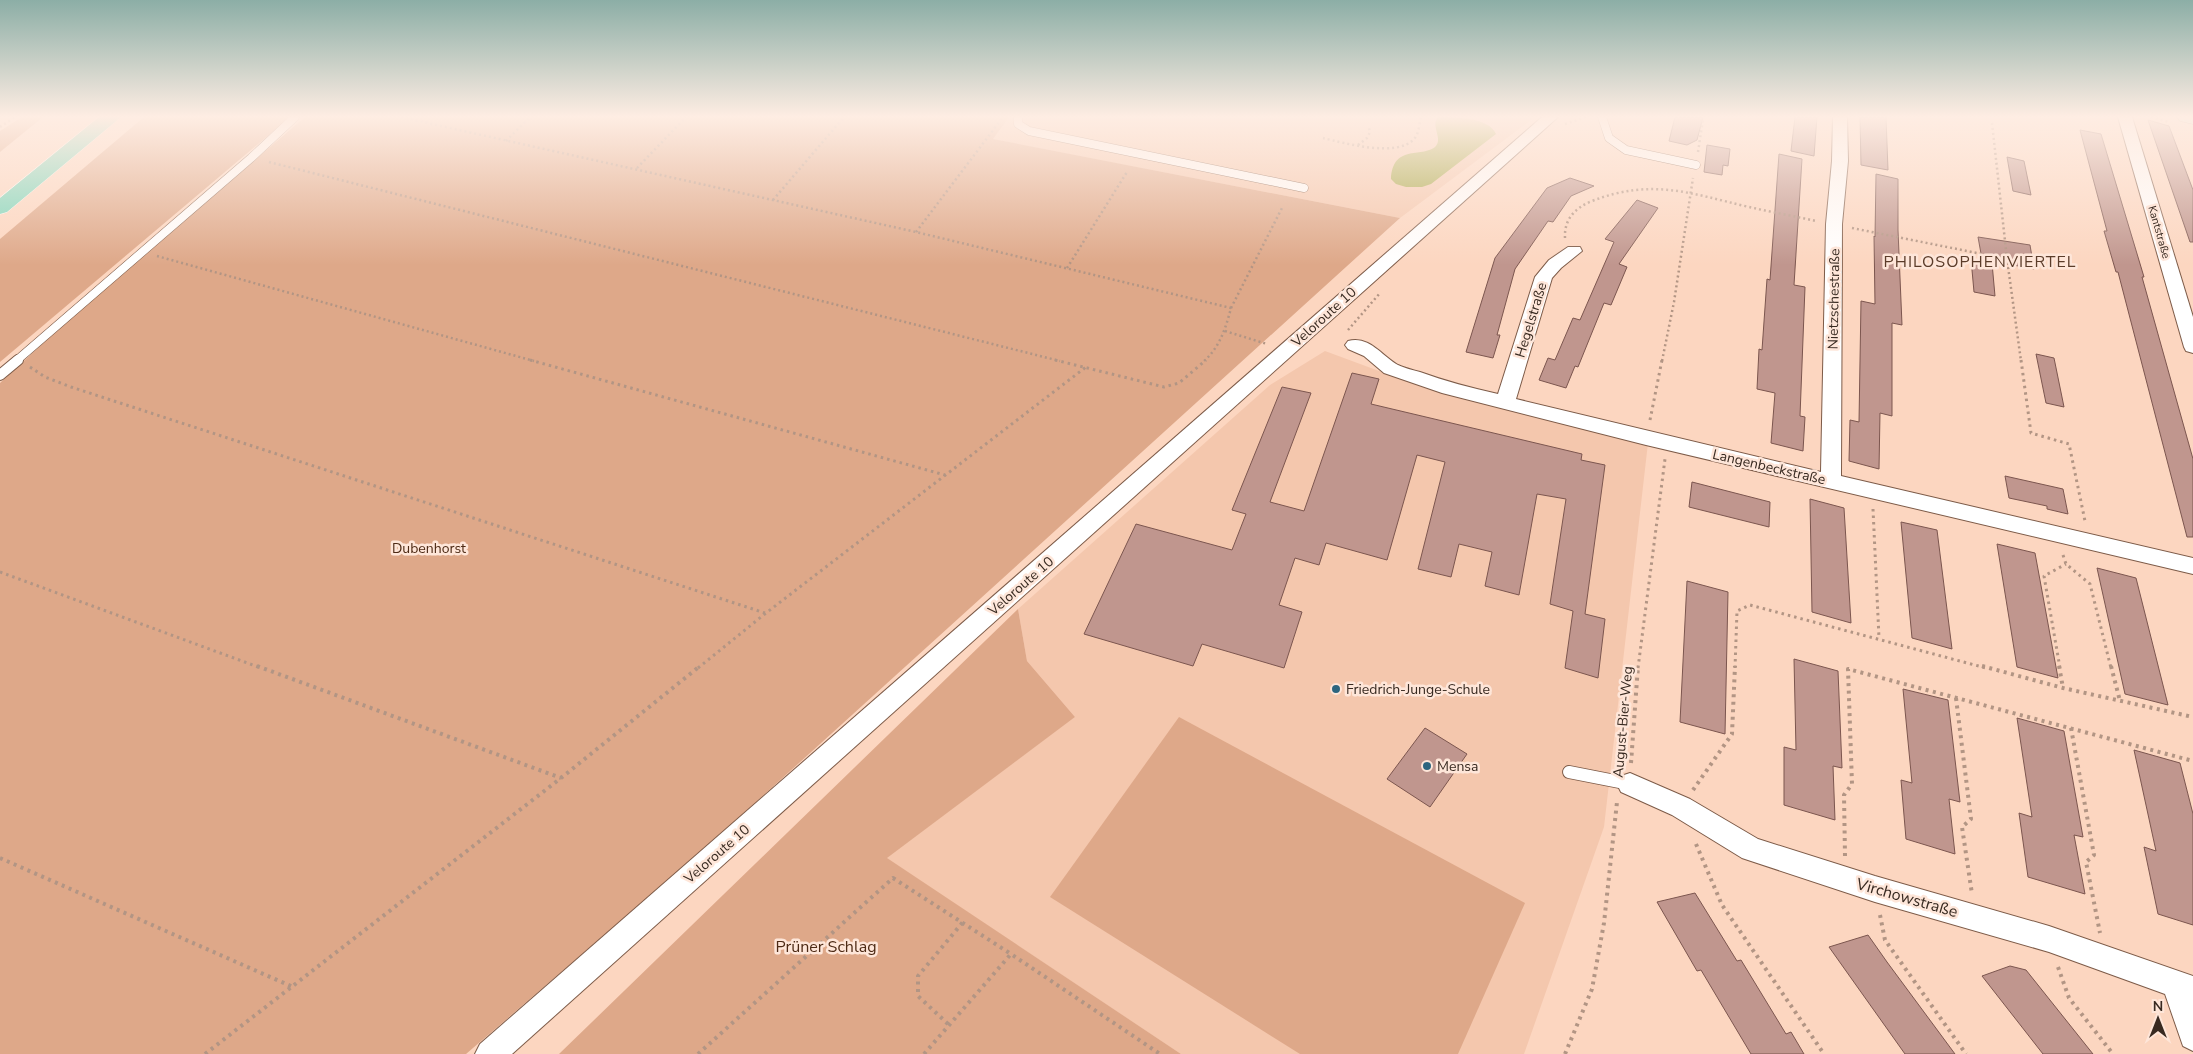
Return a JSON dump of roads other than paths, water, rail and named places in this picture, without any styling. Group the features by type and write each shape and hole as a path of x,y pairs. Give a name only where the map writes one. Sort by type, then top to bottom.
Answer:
{"highway":[{"path":"0,187 26,166"},
{"path":"0,208 51,166"}],"street":[{"name":"Veloroute 10","path":"490,1054 1495,166"},
{"name":"Nietzschestraße","path":"1831,481 1834,224 1840,166"},
{"name":"Kantstraße","path":"2140,166 2193,347"},
{"name":"Hegelstraße","path":"1505,402 1544,277 1555,264 1574,251"},
{"name":"Langenbeckstraße","path":"1354,345 1371,352 1391,369 1442,387 1646,438 2193,566"},
{"name":"Virchowstraße","path":"1630,784 1681,807 1751,849 1845,880 2049,939 2185,988"},
{"path":"2185,988 2193,1036"}],"lane":[{"path":"0,375 242,166"},
{"path":"1199,166 1304,188"},
{"path":"1568,772 1630,784"}],"place":[{"name":"Friedrich-Junge-Schule","path":"1336,689"},
{"name":"Mensa","path":"1427,766"}],"district":[{"name":"PHILOSOPHENVIERTEL","path":"1980,262"}],"park label":[{"name":"Dubenhorst","path":"429,548"},
{"name":"Prüner Schlag","path":"826,947"}]}
